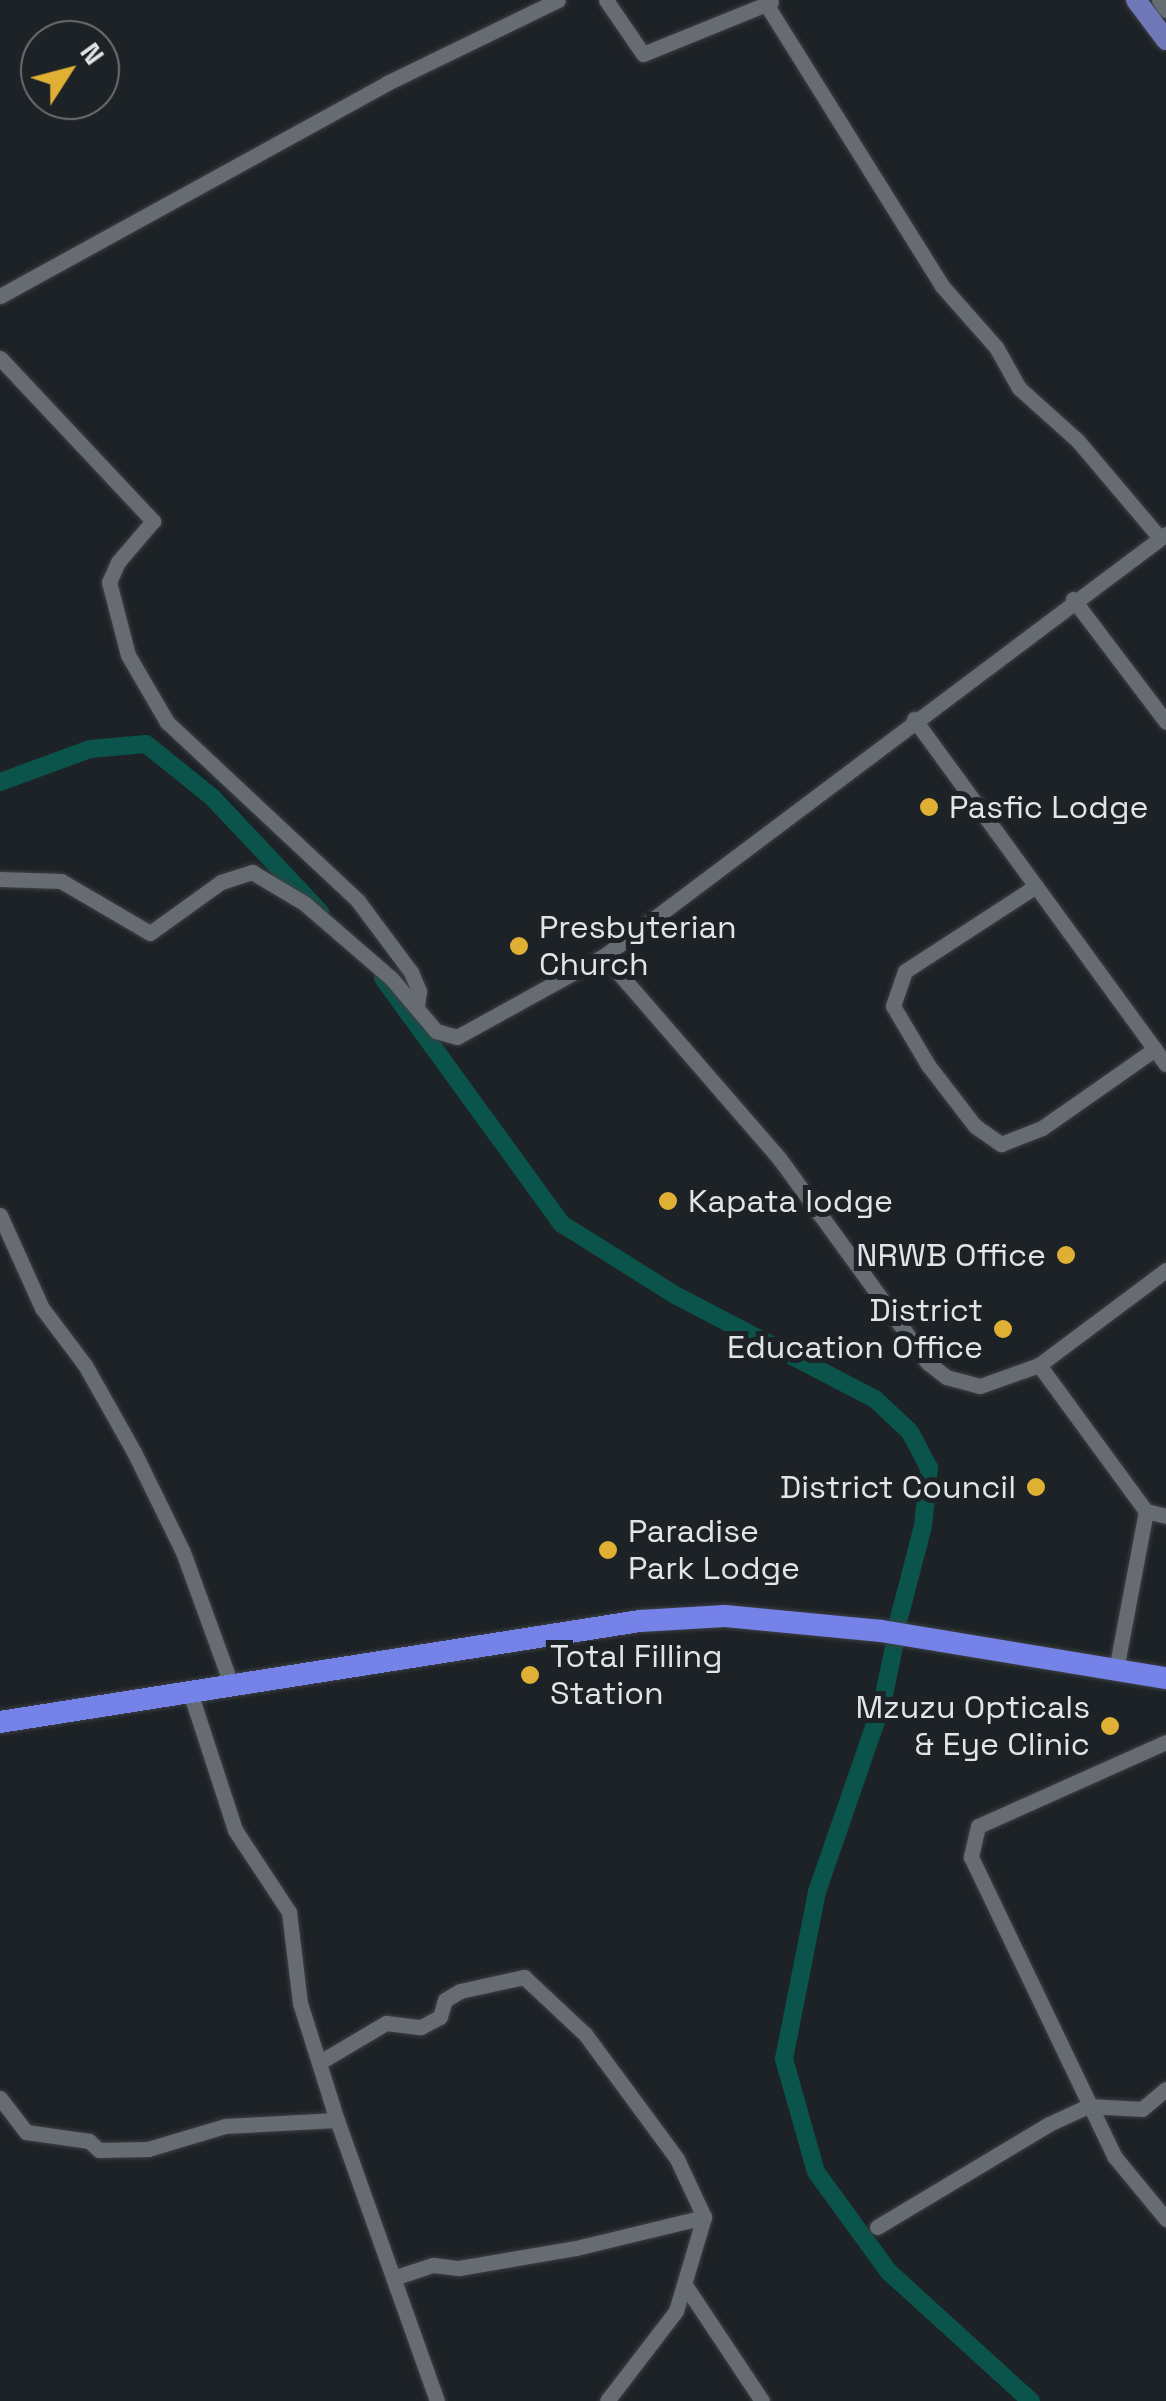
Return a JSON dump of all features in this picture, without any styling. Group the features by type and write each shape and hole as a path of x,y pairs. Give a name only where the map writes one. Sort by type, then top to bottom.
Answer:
{"highway":[{"path":"0,1722 640,1621 725,1616 924,1638 1166,1678"}],"main road":[{"path":"1136,0 1166,40"}],"street":[{"path":"0,296 387,83 558,0"},
{"path":"0,879 61,881 150,933 221,882 252,872 304,903 417,1006 436,1031 457,1037 604,956 914,719 1163,536 1078,441 1020,388 996,347 942,286 770,2 643,54 606,0"},
{"path":"1159,0 1166,10"},
{"path":"0,358 153,521 109,582 128,655 167,722 358,901 411,972 420,991 417,1006"},
{"path":"1073,600 1166,722"},
{"path":"914,719 1166,1064"},
{"path":"1036,886 905,971 893,1006 928,1065 976,1126 1001,1144 1042,1128 1155,1049"},
{"path":"604,956 780,1158 927,1362 946,1377 980,1386 1039,1365 1166,1270"},
{"path":"0,1215 42,1308 85,1364 134,1452 183,1552 231,1684"},
{"path":"1039,1365 1146,1512 1166,1516"},
{"path":"1116,1670 1146,1512"},
{"path":"190,1692 235,1830 290,1912 300,2003 336,2120 396,2277 437,2401"},
{"path":"1166,1742 976,1829 973,1872 1043,2001 1088,2106 1129,2178 1166,2219"},
{"path":"320,2062 386,2024 421,2027 440,2017 444,2000 468,1988 529,1978 623,2080 677,2158 704,2217 685,2285 660,2338 607,2401"},
{"path":"877,2227 1088,2106 1142,2109 1166,2089"},
{"path":"0,2098 26,2132 88,2141 99,2150 148,2149 225,2126 336,2120"},
{"path":"396,2277 433,2265 459,2268 576,2248 704,2217"},
{"path":"685,2285 762,2401"}],"waterway":[{"path":"0,782 90,749 146,744 212,797 320,912"},
{"path":"383,978 562,1224 677,1296 875,1399 910,1432 929,1468 923,1526 898,1622"},
{"path":"895,1642 882,1704 817,1892 784,2059 816,2172 889,2272 1031,2401"}],"place":[{"name":"Pasfic Lodge","path":"929,807"},
{"name":"Presbyterian Church","path":"519,946"},
{"name":"Kapata lodge","path":"668,1201"},
{"name":"NRWB Office","path":"1066,1255"},
{"name":"District Education Office","path":"1003,1329"},
{"name":"District Council","path":"1036,1487"},
{"name":"Paradise Park Lodge","path":"608,1550"},
{"name":"Total Filling Station","path":"530,1675"},
{"name":"Mzuzu Opticals & Eye Clinic","path":"1110,1726"}]}
